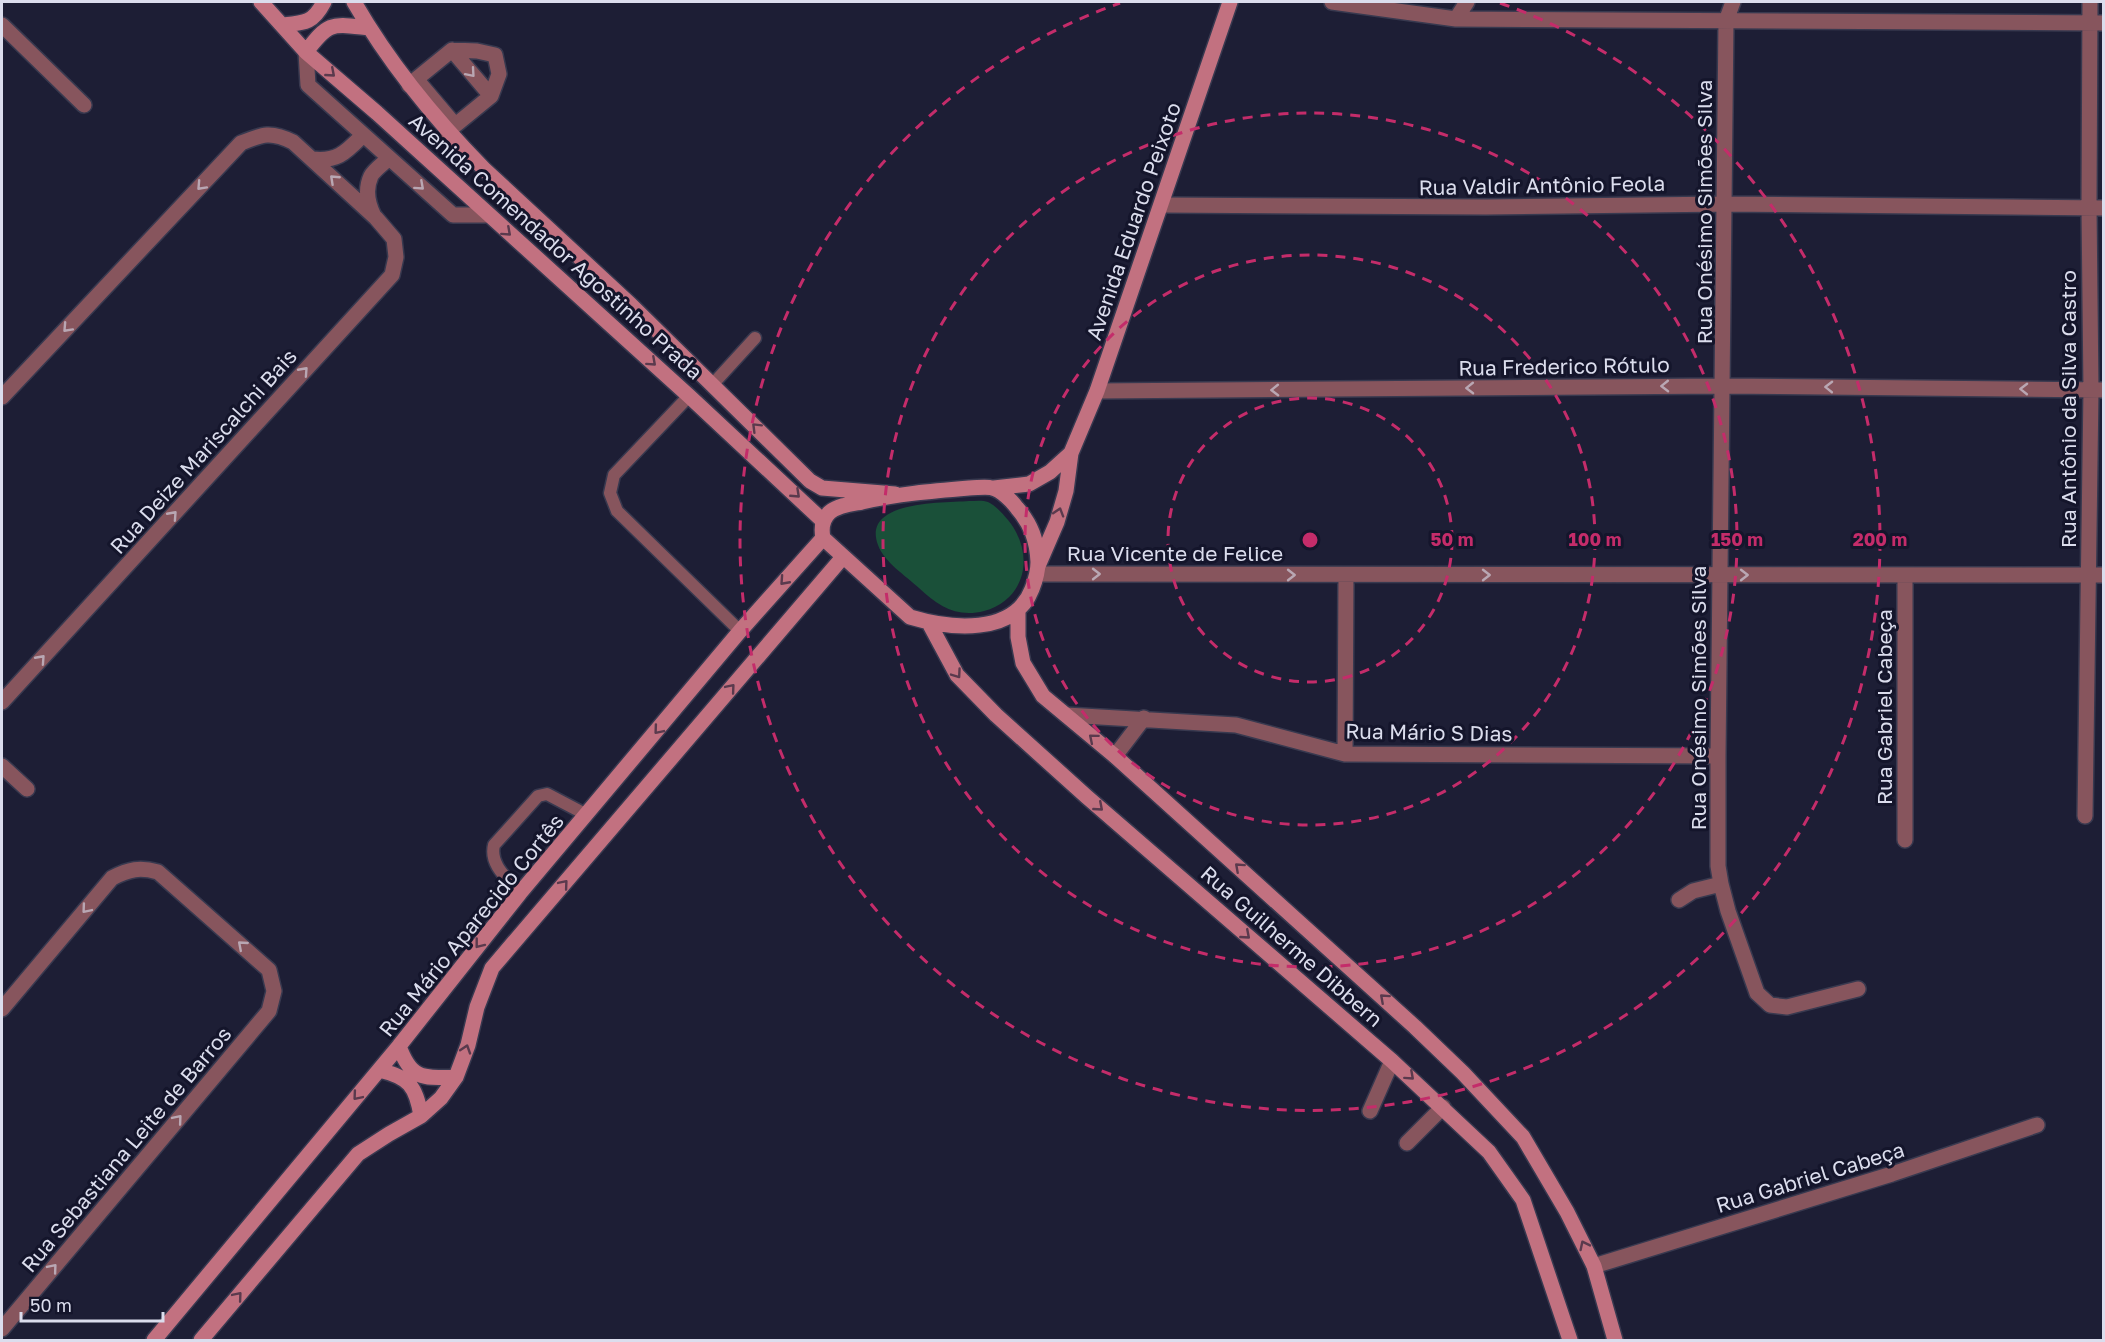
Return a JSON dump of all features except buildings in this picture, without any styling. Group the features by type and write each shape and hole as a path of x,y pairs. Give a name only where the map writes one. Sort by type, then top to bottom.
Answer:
{"street":[{"name":"Avenida Comendador Agostinho Prada","path":"261,2 306,52 377,113 824,521"},
{"path":"283,25 304,23 316,16 324,2"},
{"name":"Avenida Comendador Agostinho Prada","path":"354,2 369,28 484,169 713,384 810,480 822,488 895,494"},
{"name":"Avenida Eduardo Peixoto","path":"1018,611 1029,598 1057,522 1066,491 1071,453 1097,391 1230,2"},
{"path":"1332,2 1456,19 2097,23"},
{"path":"1456,19 1467,2"},
{"name":"Rua Onésimo Simões Silva","path":"1734,2 1726,21 1718,866 1728,911 1757,993 1770,1005 1787,1007 1858,989"},
{"name":"Rua Antônio da Silva Castro","path":"2085,816 2088,575 2097,390 2097,23 2090,2"},
{"path":"2,25 84,105"},
{"path":"369,28 341,25 321,32 306,52 308,85 453,215 489,215"},
{"path":"452,50 491,96"},
{"path":"413,82 452,50 477,51 495,55 499,74 491,96 452,128"},
{"name":"Rua Deize Mariscalchi Bais","path":"2,397 241,143 261,134 279,135 293,142 376,218 394,239 396,257 392,275 2,702"},
{"path":"312,159 332,160 346,152 363,135"},
{"name":"Rua Deize Mariscalchi Bais","path":"376,218 369,206 371,176 389,158"},
{"name":"Rua Valdir Antônio Feola","path":"1162,206 1486,207 1725,204 2096,208"},
{"name":"Rua Frederico Rótulo","path":"1097,391 1723,386 2097,390"},
{"name":"Avenida Eduardo Peixoto","path":"895,494 1029,484 1050,472 1071,453"},
{"path":"994,488 1012,501 1027,519 1037,543 1038,570"},
{"path":"895,494 842,506 831,512 821,529 823,538 910,617 929,622 984,625 1004,619 1018,611"},
{"name":"Rua Mário Aparecido Cortês","path":"154,1341 399,1046 520,893 740,631 823,538"},
{"name":"Rua Mário Aparecido Cortês","path":"201,1341 358,1154 421,1116 441,1098 456,1077 468,1045 477,1007 492,968 843,557"},
{"name":"Rua Vicente de Felice","path":"1038,570 1346,575 2103,575"},
{"name":"Rua Gabriel Cabeça","path":"1905,574 1905,840"},
{"path":"1345,754 1346,575"},
{"name":"Rua Guilherme Dibbern","path":"1018,611 1018,637 1023,663 1043,696 1115,756 1415,1027 1523,1137 1567,1212 1594,1266 1615,1341"},
{"name":"Rua Guilherme Dibbern","path":"929,622 957,675 996,715 1087,797 1392,1060 1489,1152 1523,1200 1570,1341"},
{"name":"Rua Mário S Dias","path":"1066,715 1236,725 1345,754 1718,756"},
{"path":"1115,756 1144,718"},
{"path":"2,766 27,789"},
{"name":"Rua Sebastiana Leite de Barros","path":"2,1009 112,878 128,870 145,868 158,872 269,970 274,991 269,1011 2,1329"},
{"path":"1679,900 1693,891 1721,884"},
{"path":"399,1046 405,1064 417,1074 430,1078 456,1077"},
{"path":"1370,1111 1392,1060"},
{"path":"379,1070 408,1081 418,1096 421,1116"},
{"path":"1407,1143 1443,1107"},
{"name":"Rua Gabriel Cabeça","path":"1594,1266 1892,1174 2037,1125"}],"lane":[{"path":"713,384 755,338"},
{"path":"689,396 614,475 610,493 617,511 740,631"},
{"path":"520,893 495,863 492,854 494,845 538,796 543,794 587,815"}],"green space":[{"path":"969,501 988,502 1004,515 1022,546 1024,560 1018,586 1010,596 998,605 974,613 948,609 926,594 885,557 878,545 876,530 882,519 908,507"}]}
